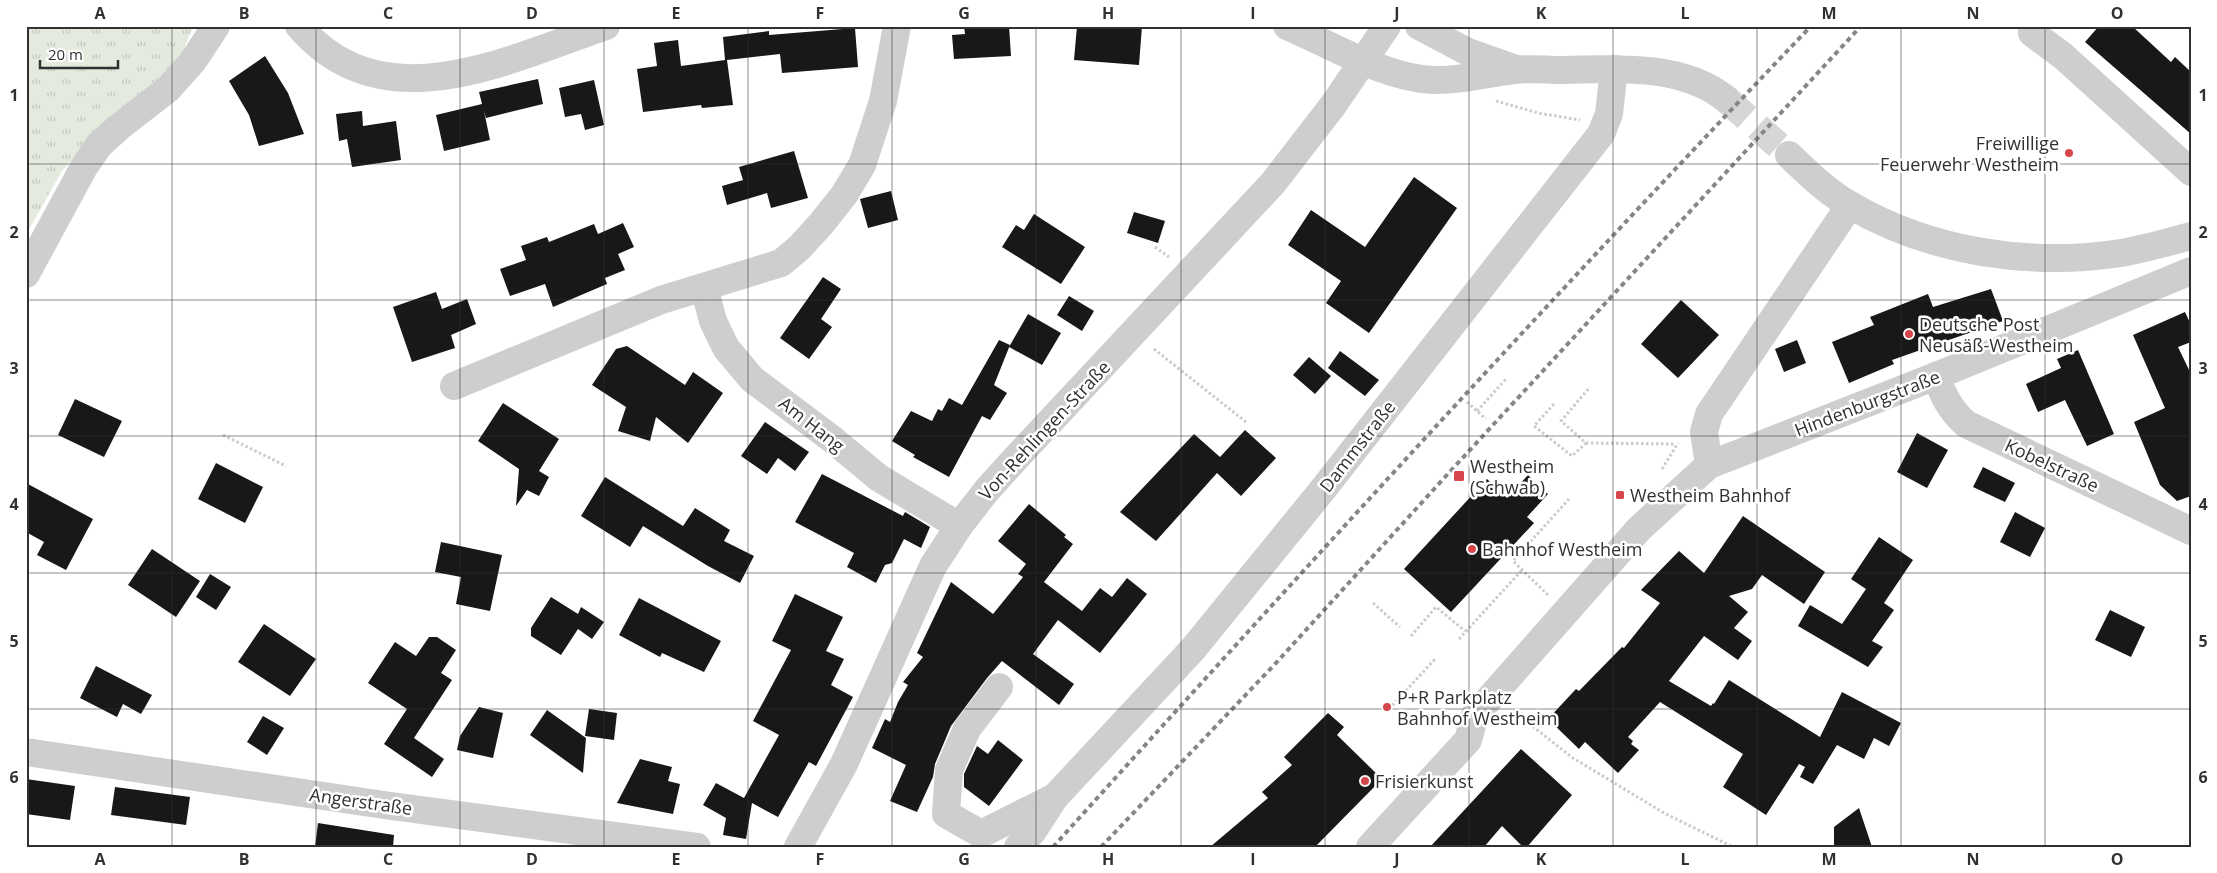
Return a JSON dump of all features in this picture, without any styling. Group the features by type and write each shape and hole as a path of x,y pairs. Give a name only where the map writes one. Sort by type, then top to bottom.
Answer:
{"street":[{"path":"26,274 84,167 99,145 119,126 168,89 193,61 216,26"},
{"path":"299,26 313,42 330,56 374,75 396,79 453,75 484,68 606,26"},
{"path":"454,386 653,303 781,262 799,248 844,195 862,165 874,132 892,64 896,26"},
{"path":"1287,26 1386,70 1432,80 1484,76 1516,70 1640,70 1698,82 1726,100"},
{"name":"Von-Rehlingen-Straße","path":"798,847 844,764 934,566 960,526 1011,464 1273,183 1334,104 1386,26"},
{"path":"1419,26 1468,52 1516,70"},
{"path":"2032,26 2032,32 2063,56 2191,172"},
{"name":"Dammstraße","path":"1018,847 1033,832 1055,797 1200,642 1324,488 1601,134 1609,114 1614,69"},
{"path":"1788,155 1830,192 1850,205 1912,234 1963,249 2015,257 2079,257 2118,253 2191,236"},
{"path":"1708,465 1704,432 1709,414 1850,205"},
{"name":"Hindenburgstraße","path":"1370,847 1468,740 1475,715 1639,529 1708,465 1936,376 2191,270"},
{"name":"Am Hang","path":"704,287 713,321 726,348 752,379 832,439 879,478 960,526"},
{"name":"Kobelstraße","path":"1936,376 1953,413 1966,424 2191,531"},
{"name":"Dammstraße","path":"1000,687 967,729 949,770 946,814 981,834 1055,797"},
{"name":"Angerstraße","path":"26,752 391,806 697,847"}],"path":[{"path":"1488,99 1538,113 1606,124"},
{"path":"1134,333 1246,422"},
{"path":"1477,410 1506,379"},
{"path":"1590,387 1561,421 1586,443 1677,444"},
{"path":"1467,402 1486,419"},
{"path":"1554,404 1534,426 1572,456 1586,443"},
{"path":"223,435 286,466"},
{"path":"1546,594 1513,561 1569,498"},
{"path":"1459,639 1522,570"},
{"path":"1373,603 1400,627"},
{"path":"1411,636 1436,607 1465,631"},
{"path":"1389,709 1436,658"},
{"path":"1493,695 1573,758 1664,813 1733,847"}],"green space":[{"path":"26,26 193,26 179,62 103,126 62,171 26,235"}],"building":[{"path":"964,26 1009,26 1011,56 954,59 952,35 965,34"},
{"path":"1077,26 1142,26 1139,65 1074,60"},
{"path":"2099,26 2132,26 2171,62 2175,57 2191,72 2191,134 2085,42"},
{"path":"855,28 858,67 782,73 780,54 727,60 733,105 702,108 701,105 643,112 637,69 657,66 654,43 678,40 681,66 725,60 723,37 769,31 769,35"},
{"path":"265,56 288,93 304,134 259,146 249,115 229,81"},
{"path":"538,79 543,104 486,118 484,111 490,140 444,151 436,115 482,104 479,92"},
{"path":"594,80 604,125 585,130 581,114 565,117 559,88"},
{"path":"362,111 363,126 396,121 401,160 352,167 347,139 339,141 336,114"},
{"path":"794,151 808,198 771,208 767,193 727,205 722,186 743,180 739,167"},
{"path":"1414,177 1457,208 1369,333 1326,303 1341,281 1288,245 1311,210 1365,247"},
{"path":"891,191 898,220 868,228 860,199"},
{"path":"1134,212 1165,221 1158,243 1127,233"},
{"path":"1034,214 1085,247 1061,284 1002,247 1016,225 1024,230"},
{"path":"623,223 634,247 618,254 625,270 605,278 607,284 553,307 545,284 510,296 500,269 526,260 521,246 547,237 549,242 594,224 598,234"},
{"path":"823,277 841,289 821,319 832,327 809,359 780,338"},
{"name":"Deutsche Post Neusäß-Westheim","path":"1991,289 2003,321 1892,360 1894,364 1849,383 1832,342 1874,325 1870,317 1928,294 1933,307"},
{"path":"436,292 442,309 467,299 476,324 451,335 455,348 412,362 393,307"},
{"path":"1069,296 1094,311 1082,331 1057,315"},
{"path":"1681,300 1719,335 1678,378 1641,344"},
{"path":"2185,312 2191,325 2191,342 2178,347 2191,374 2191,496 2177,501 2160,485 2134,422 2165,408 2133,335"},
{"path":"1028,314 1061,333 1042,365 1009,347"},
{"path":"999,340 1010,345 994,385 1007,393 990,420 982,416 949,477 913,457 915,455 892,441 911,411 932,421 938,409 942,411 949,398 962,405"},
{"path":"1797,340 1806,363 1784,372 1775,349"},
{"path":"627,346 685,385 693,372 723,393 688,443 656,417 650,441 618,431 626,407 592,385 616,349"},
{"path":"2078,350 2114,434 2087,446 2065,400 2038,412 2026,384 2061,368 2057,359"},
{"path":"1340,351 1379,380 1365,396 1328,368"},
{"path":"1309,357 1331,376 1315,394 1293,375"},
{"path":"75,399 122,421 104,457 58,435"},
{"path":"503,403 559,439 539,471 549,477 539,496 527,490 516,506 519,469 478,441"},
{"path":"765,422 809,452 795,471 778,458 767,474 741,456"},
{"path":"1245,430 1276,458 1241,496 1217,473 1156,541 1120,512 1194,434 1220,457"},
{"path":"1917,433 1948,450 1927,488 1897,472"},
{"path":"216,463 263,487 245,523 198,499"},
{"path":"1983,467 2015,483 2005,502 1973,487"},
{"path":"822,474 903,516 905,512 930,527 921,548 904,539 892,563 885,565 876,583 847,567 854,553 795,522"},
{"name":"Bahnhof Westheim","path":"1528,475 1548,494 1527,517 1534,523 1451,612 1404,569 1487,479 1507,498"},
{"path":"605,477 683,526 695,508 730,530 724,541 754,556 740,583 708,566 643,526 630,547 581,516"},
{"path":"26,483 93,519 66,570 37,555 44,542 26,532"},
{"path":"1029,504 1066,535 1064,537 1073,544 1044,582 1082,611 1100,588 1112,597 1127,578 1147,594 1100,653 1058,620 1033,654 1074,684 1059,705 1002,661 951,726 935,764 933,777 917,812 890,801 906,765 872,748 885,719 890,722 898,702 908,685 903,682 923,657 917,653 951,582 993,614 1023,577 1018,574 1026,564 998,541"},
{"path":"2015,512 2045,528 2030,557 2000,542"},
{"path":"1743,516 1825,572 1804,604 1762,575 1752,589 1729,596 1748,612 1734,628 1752,641 1738,660 1704,636 1669,681 1711,706 1729,680 1820,737 1842,692 1901,723 1889,746 1874,738 1864,759 1837,745 1813,784 1800,777 1805,767 1799,764 1766,815 1723,787 1743,754 1660,702 1628,737 1633,741 1631,744 1639,750 1618,773 1585,742 1579,749 1548,719 1576,689 1579,691 1622,647 1624,648 1660,603 1641,590 1679,551 1704,573"},
{"path":"1879,537 1913,560 1884,603 1894,610 1872,641 1883,647 1868,667 1798,626 1810,605 1842,624 1866,589 1851,579"},
{"path":"441,542 502,555 490,611 456,604 461,577 435,572"},
{"path":"152,549 200,581 176,617 128,585"},
{"path":"210,574 231,587 216,610 196,597"},
{"path":"795,594 843,617 826,651 844,659 831,685 853,697 816,766 809,762 778,817 752,803 746,839 723,835 726,818 703,805 716,783 744,798 779,735 753,721 791,650 772,641"},
{"path":"551,597 578,614 581,607 604,622 592,639 578,629 561,655 531,636 531,628"},
{"path":"639,598 721,641 704,672 662,653 660,657 619,635"},
{"path":"2110,610 2145,627 2131,657 2095,640"},
{"path":"264,624 316,659 290,696 238,662"},
{"path":"429,637 437,637 456,650 441,673 452,680 414,738 444,759 432,777 384,744 407,709 368,683 395,642 416,656"},
{"path":"96,666 152,695 141,714 123,704 117,717 80,698"},
{"path":"479,707 503,713 493,758 457,750 460,736"},
{"path":"589,709 617,713 614,740 585,736"},
{"path":"547,710 586,738 583,773 530,735"},
{"path":"1328,713 1344,727 1337,735 1382,779 1315,847 1210,847 1268,798 1262,792 1292,765 1284,757"},
{"path":"263,716 284,728 267,755 247,742"},
{"path":"998,740 1023,760 989,806 964,787 964,774 977,746 988,754"},
{"path":"1521,749 1572,795 1527,847 1523,847 1502,826 1484,847 1430,847"},
{"path":"640,759 672,767 668,781 680,784 673,814 617,803"},
{"path":"26,779 75,786 70,820 26,814"},
{"path":"115,787 190,797 186,825 111,815"},
{"path":"1859,808 1872,847 1834,847 1834,827"},
{"path":"318,823 394,835 393,847 315,847"}],"tunnel":[{"path":"1726,99 1789,155"}],"railway":[{"path":"1053,847 1429,434 1811,26"},
{"path":"1101,847 1276,663 1861,26"}],"place":[{"name":"Freiwillige Feuerwehr Westheim","path":"2069,153"},
{"name":"Deutsche Post Neusäß-Westheim","path":"1909,334"},
{"name":"Westheim (Schwab)","path":"1459,476"},
{"name":"Westheim Bahnhof","path":"1620,495"},
{"name":"Bahnhof Westheim","path":"1472,549"},
{"name":"P+R Parkplatz Bahnhof Westheim","path":"1387,707"},
{"name":"Frisierkunst","path":"1365,781"}]}
